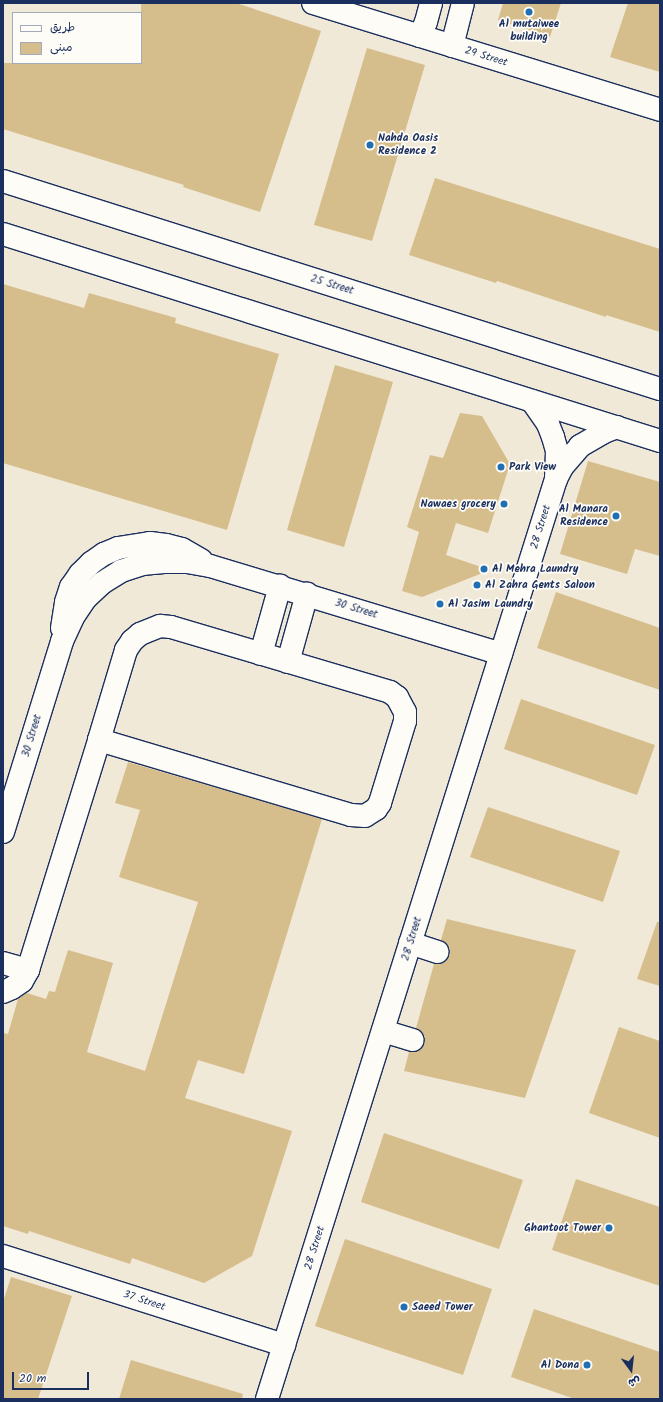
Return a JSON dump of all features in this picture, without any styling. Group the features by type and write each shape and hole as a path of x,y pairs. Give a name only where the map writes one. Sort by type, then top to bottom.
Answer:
{"street":[{"name":"29 Street","path":"313,3 660,110"},
{"path":"420,36 426,22 431,3"},
{"path":"452,46 463,3"},
{"name":"25 Street","path":"3,182 660,389"},
{"path":"9,238 660,441"},
{"name":"28 Street","path":"532,401 548,424 553,438 556,451 556,479"},
{"name":"28 Street","path":"266,1399 556,479 562,467 580,446 598,435 617,427"},
{"name":"30 Street","path":"3,832 62,641 73,617 86,598 102,582 121,571 142,564 164,562 187,562 210,566 307,594 501,654"},
{"path":"260,654 280,586"},
{"path":"288,662 307,594"},
{"path":"3,992 22,981 28,970 126,650 132,641 140,634 160,626 170,627 390,692 397,697 405,712 403,729 380,803 371,813 358,817 99,740"},
{"path":"410,943 438,952"},
{"path":"3,963 28,970"},
{"path":"383,1031 413,1040"},
{"name":"37 Street","path":"3,1256 284,1345"}],"building":[{"path":"141,3 236,3 321,31 260,212 183,187 184,185 3,129 3,63 142,64"},
{"name":"Al mutaiwee building","path":"503,3 561,3 550,37 498,20"},
{"path":"628,3 660,3 660,72 610,57"},
{"name":"Nahda Oasis Residence 2","path":"367,48 425,65 372,241 314,225"},
{"path":"435,178 660,249 660,332 606,315 606,317 497,281 496,283 409,255"},
{"path":"3,284 84,308 89,293 176,318 175,323 279,354 227,530 3,463"},
{"path":"335,365 393,382 344,547 287,530"},
{"path":"460,413 482,416 510,464 488,533 456,523 446,555 490,570 422,597 402,591 419,532 407,527 430,455 443,458"},
{"name":"Al Manara Residence","path":"588,461 660,482 660,556 635,549 627,574 560,554"},
{"path":"556,592 660,628 660,690 537,648"},
{"path":"521,699 655,745 637,795 504,749"},
{"path":"128,762 322,819 244,1074 198,1060 185,1098 292,1131 252,1256 204,1283 132,1258 130,1264 29,1231 28,1234 3,1226 3,1033 8,1034 18,999 27,993 46,999 49,991 55,992 68,950 113,963 87,1052 145,1071 198,902 119,877 140,810 115,803"},
{"path":"488,807 620,851 603,902 470,857"},
{"path":"447,919 576,950 525,1098 404,1071 409,1052 415,1052 421,1049 425,1043 425,1037 422,1032 416,1028 434,964 441,964 446,961 450,955 450,949 447,944 441,940"},
{"path":"657,922 660,922 660,986 637,979"},
{"path":"619,1027 660,1041 660,1138 589,1113"},
{"path":"384,1133 523,1180 499,1249 361,1202"},
{"name":"Ghantoot Tower","path":"576,1179 660,1207 660,1286 552,1250"},
{"name":"Saeed Tower","path":"345,1239 492,1289 463,1375 315,1326"},
{"path":"11,1277 72,1296 38,1399 3,1399 3,1302"},
{"name":"Al Dona","path":"534,1309 660,1352 660,1399 575,1399 511,1377"},
{"path":"131,1360 243,1394 242,1399 119,1399"}],"place":[{"name":"Al mutaiwee building","path":"529,12"},
{"name":"Nahda Oasis Residence 2","path":"370,145"},
{"name":"Park View","path":"501,467"},
{"name":"Nawaes grocery","path":"504,504"},
{"name":"Al Manara Residence","path":"616,516"},
{"name":"Al Mehra Laundry","path":"484,569"},
{"name":"Al Zahra Gents Saloon","path":"477,585"},
{"name":"Al Jasim Laundry","path":"440,604"},
{"name":"Ghantoot Tower","path":"609,1228"},
{"name":"Saeed Tower","path":"404,1307"},
{"name":"Al Dona","path":"587,1365"}]}
